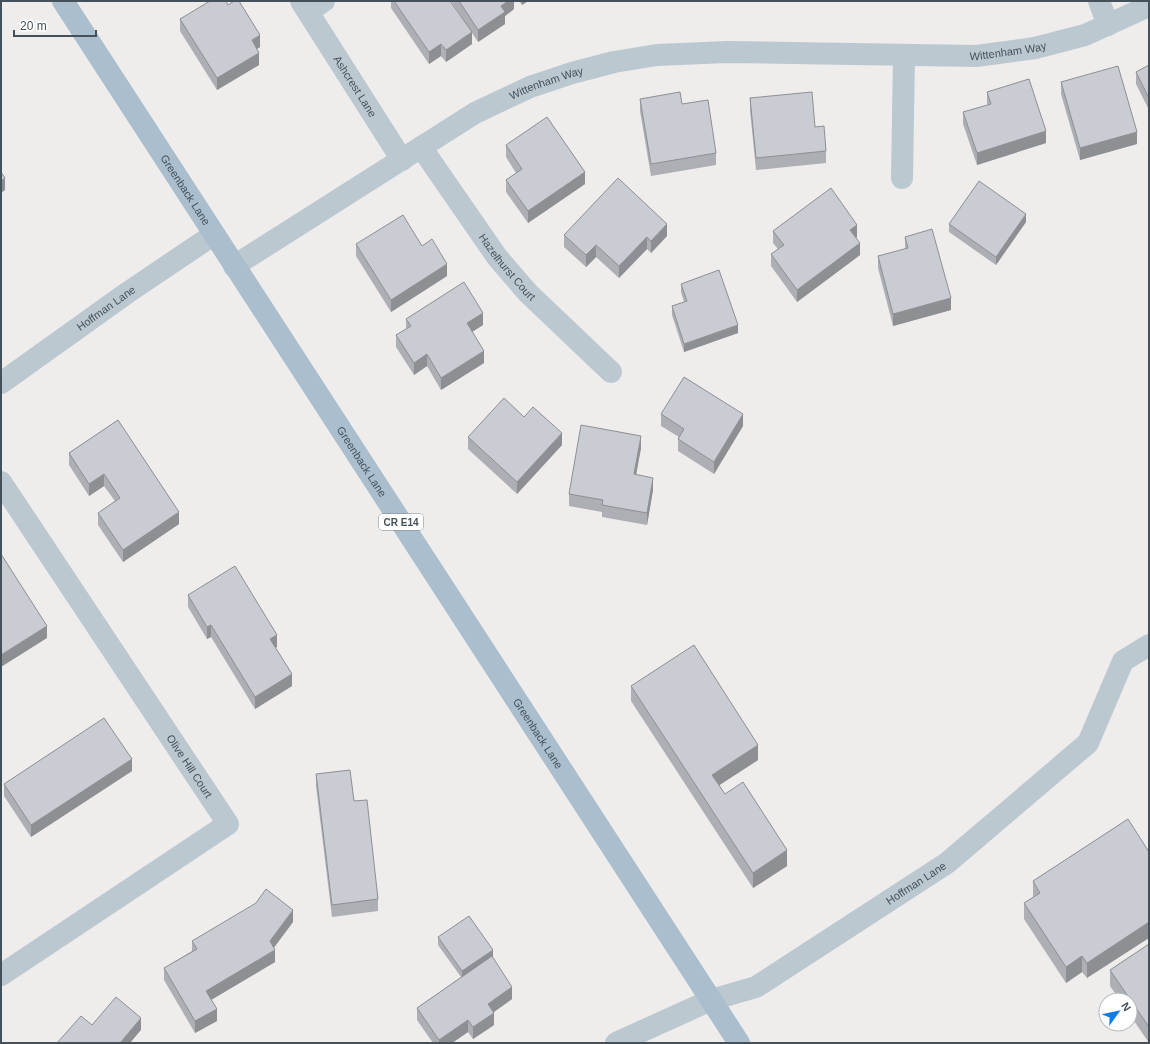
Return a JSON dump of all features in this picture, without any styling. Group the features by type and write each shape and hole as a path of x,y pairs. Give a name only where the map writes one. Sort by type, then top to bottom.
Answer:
{"main road":[{"name":"Greenback Lane","path":"63,1 213,235 739,1043"}],"street":[{"path":"1099,1 1108,25"},
{"name":"Ashcrest Lane","path":"311,5 402,160"},
{"name":"Wittenham Way","path":"234,266 475,113 530,87 572,73 614,62 657,55 727,52 976,56 1027,49 1085,34 1149,6"},
{"path":"902,178 904,56"},
{"name":"Hazelhurst Court","path":"421,146 497,258 528,292 611,372"},
{"name":"Hoffman Lane","path":"1,383 127,292 213,235"},
{"name":"Olive Hill Court","path":"1,482 228,824 1,975"},
{"name":"Hoffman Lane","path":"616,1043 711,1000 756,987 947,864 1088,743 1123,661 1149,645"}],"building":[{"path":"210,1 226,1 228,5 234,1 239,1 260,35 252,40 259,53 217,78 180,19"},
{"path":"394,1 450,1 472,32 446,50 441,44 429,52"},
{"path":"459,1 508,1 501,6 505,12 478,30"},
{"path":"1149,65 1149,98 1136,72"},
{"path":"1118,66 1137,132 1080,148 1061,82"},
{"path":"1029,79 1046,131 977,153 963,112 991,104 987,92"},
{"path":"680,92 682,104 708,100 716,153 651,164 640,99"},
{"path":"812,92 815,127 824,126 826,151 756,158 750,98"},
{"path":"547,117 585,172 528,211 506,180 522,169 506,145"},
{"path":"1,172 5,178 1,181"},
{"path":"618,178 667,224 651,241 647,237 619,266 596,245 586,255 564,235"},
{"path":"979,181 1026,214 996,257 949,224"},
{"path":"831,188 857,225 850,230 860,243 797,290 771,254 784,245 773,231"},
{"path":"403,215 422,246 432,239 447,264 391,300 356,244"},
{"path":"932,229 951,298 893,314 878,256 908,248 905,237"},
{"path":"719,270 738,325 684,344 672,306 687,301 681,284"},
{"path":"464,282 483,313 467,323 484,351 441,378 427,354 414,363 396,335 411,326 406,319"},
{"path":"684,377 743,414 714,462 678,439 684,429 661,414"},
{"path":"504,398 524,417 533,407 562,433 517,482 468,437"},
{"path":"118,420 179,512 123,550 98,513 120,498 104,474 89,484 69,453"},
{"path":"581,425 641,436 634,474 653,478 647,513 602,505 603,500 569,494"},
{"path":"1,554 47,626 1,655"},
{"path":"235,566 277,635 270,639 292,674 255,697 211,625 207,627 188,595"},
{"path":"694,645 758,745 712,775 725,794 743,782 787,850 753,873 631,686"},
{"path":"104,718 132,759 31,825 4,784"},
{"path":"350,770 354,801 367,800 378,899 332,905 316,774"},
{"path":"1128,819 1149,852 1149,922 1087,963 1082,956 1066,967 1024,903 1040,893 1033,881"},
{"path":"266,889 293,910 270,941 275,950 206,991 217,1009 195,1021 164,968 197,949 192,941 256,903"},
{"path":"469,916 493,950 462,971 438,937"},
{"path":"1149,944 1149,1027 1138,1011 1138,992 1125,992 1110,970"},
{"path":"492,956 512,987 488,1004 494,1013 473,1027 468,1020 439,1040 417,1008"},
{"path":"116,997 141,1018 120,1043 57,1043 81,1016 92,1025"}]}
